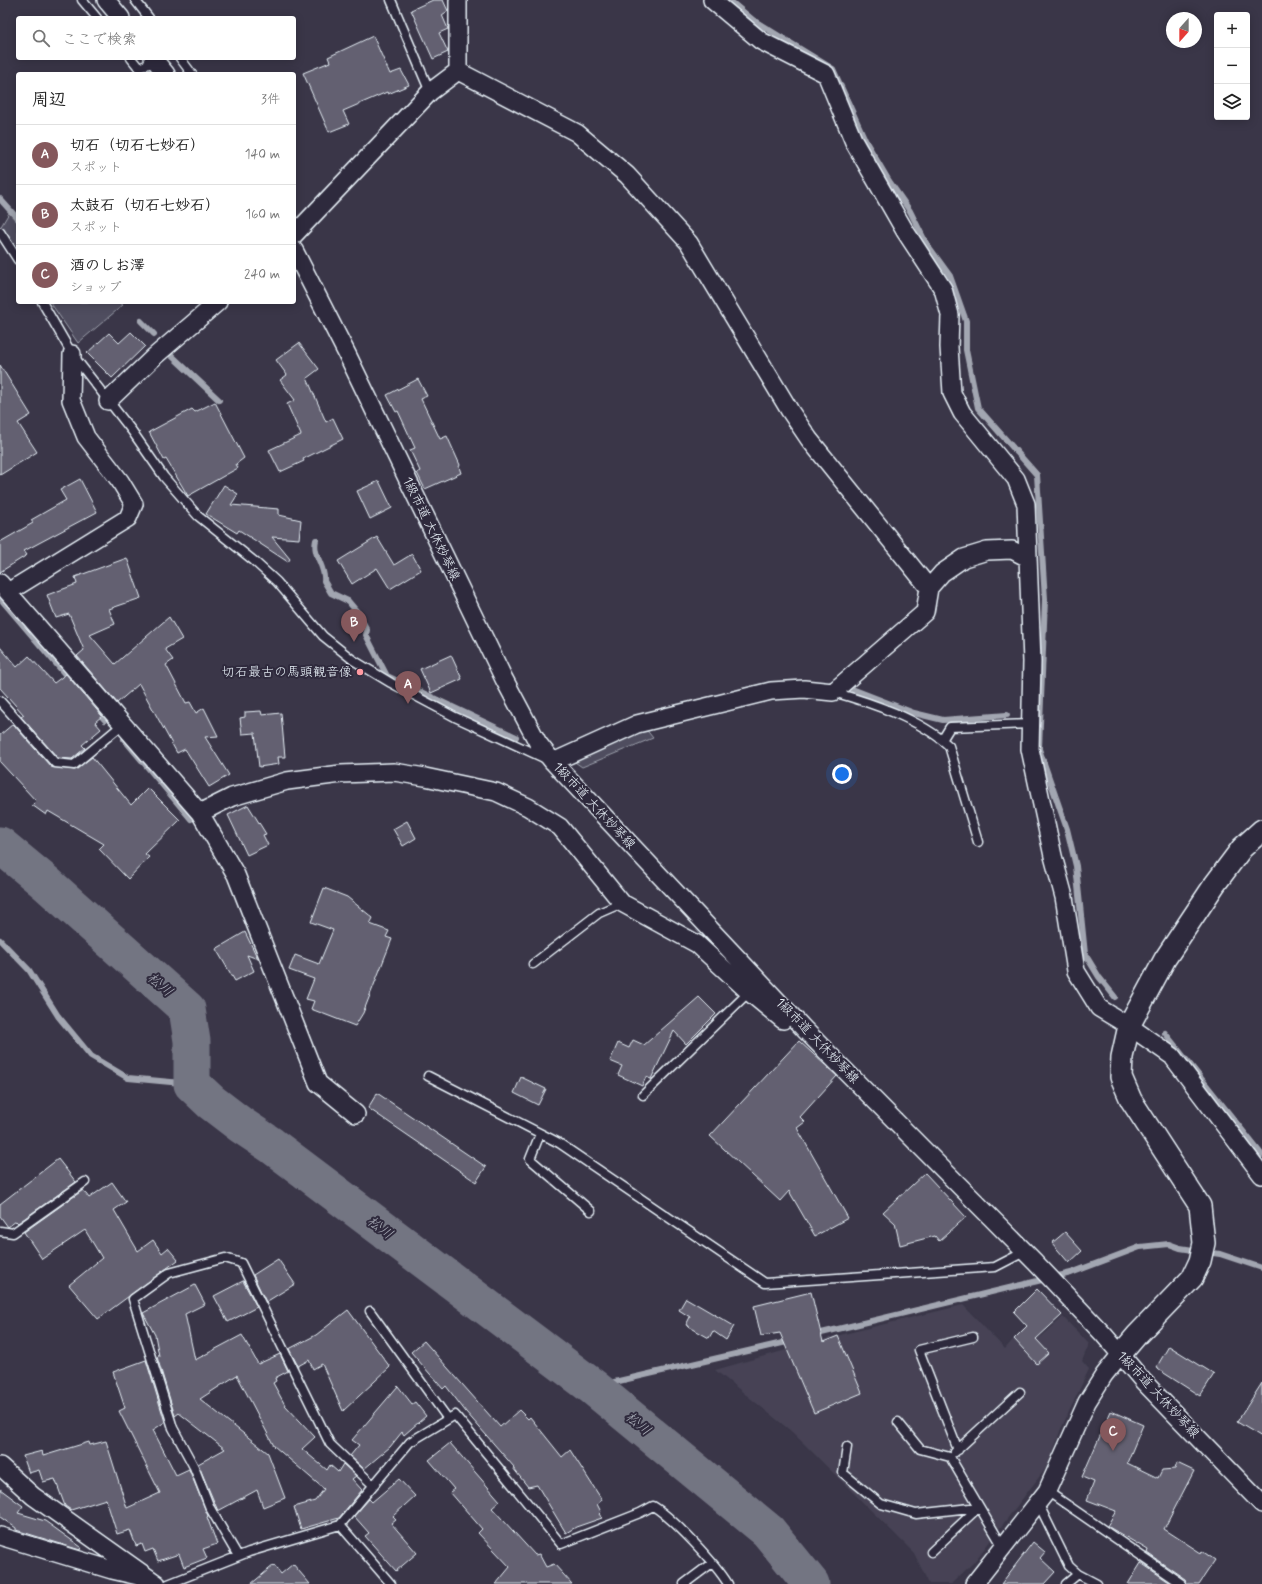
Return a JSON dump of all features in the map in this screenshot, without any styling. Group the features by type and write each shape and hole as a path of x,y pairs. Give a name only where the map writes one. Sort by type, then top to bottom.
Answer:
{"street":[{"path":"106,0 119,16"},
{"path":"458,0 458,71"},
{"path":"712,0 761,41 826,74 854,142 905,231 943,289 950,315 949,347 952,393 962,413 1016,479 1026,504 1032,662 1030,748 1053,856 1064,897 1076,971 1099,1008 1129,1026 1172,1056 1262,1175"},
{"path":"296,233 430,92 458,71"},
{"path":"458,71 577,133 627,175 689,242 786,404 806,434 929,588"},
{"name":"1級市道 大休妙琴線","path":"296,254 347,354 504,679 538,743 553,762 805,1030 1029,1257 1120,1355 1260,1499"},
{"path":"108,402 155,356 216,304"},
{"path":"72,354 71,400 83,431 120,481 134,504 128,518 4,587 200,813 236,875 318,1083 356,1114"},
{"path":"553,762 637,724 660,718 772,691 804,689 834,692 925,612 929,588 942,573 964,558 987,551 1012,550 1028,558"},
{"path":"200,813 232,797 287,781 341,774 387,772 425,777 496,792 528,807 560,827 622,903 697,944 781,1019 805,1030"},
{"path":"974,1584 1043,1497 1087,1402 1104,1375 1137,1335 1192,1278 1202,1252 1200,1206 1131,1100 1122,1077 1122,1057 1129,1026 1165,959 1215,884 1242,848 1262,830"},
{"path":"0,1466 33,1496 151,1580"},
{"path":"0,1536 112,1570 151,1580"}],"lane":[{"path":"82,0 95,16"},
{"path":"135,0 147,16"},
{"path":"391,0 430,92"},
{"path":"133,60 139,68 158,64"},
{"path":"182,60 190,72"},
{"path":"0,232 16,257"},
{"path":"43,304 72,354 132,431 164,477 198,516 254,561 277,582 323,636 353,660 455,717 553,762"},
{"path":"834,692 874,704 937,735 949,746 978,842"},
{"path":"0,701 55,763 74,765 123,724"},
{"path":"942,740 950,727 1031,724"},
{"path":"533,964 599,913 622,903"},
{"path":"643,1095 749,992"},
{"path":"428,1076 559,1143 764,1283 995,1267 1029,1257"},
{"path":"540,1134 530,1159 591,1211"},
{"path":"0,1232 13,1233 85,1182"},
{"path":"238,1556 210,1508 194,1467 173,1428 133,1299 168,1273 225,1258 241,1263 330,1444 373,1485"},
{"path":"370,1311 448,1419"},
{"path":"958,1450 919,1350 973,1337"},
{"path":"950,1457 1020,1392"},
{"path":"168,1584 238,1556 340,1525 410,1442 455,1415 560,1544 640,1513 653,1506 660,1510 683,1532 712,1563 728,1584"},
{"path":"898,1422 920,1449 950,1457 1003,1547"},
{"path":"847,1447 843,1473 881,1504 916,1514 979,1507"},
{"path":"1043,1497 1069,1566 1078,1574 1097,1584"},
{"path":"1043,1497 1182,1584"},
{"path":"931,1552 979,1507"},
{"path":"340,1525 391,1584"},
{"path":"684,1584 712,1563"},
{"path":"1066,1584 1078,1574"}],"shaded area":[{"path":"9,213 16,218 16,251 0,228"},
{"path":"51,304 123,305 78,343"},
{"path":"645,728 653,738 582,767 572,760"},
{"path":"963,1305 1005,1349 1023,1328 1036,1339 1042,1336 1063,1317 1089,1344 1082,1361 1089,1369 1060,1431 1049,1464 974,1562 951,1584 929,1584 914,1553 791,1431 715,1370 836,1336"}],"building":[{"path":"433,0 443,0 448,11 442,15 448,29 439,33 448,52 433,59 411,10"},
{"path":"373,36 390,74 401,70 409,85 388,94 387,92 343,111 349,124 329,132 303,73 330,62 328,57"},
{"path":"131,332 145,346 112,378 87,353 109,333 119,343"},
{"path":"299,343 319,369 307,378 326,422 333,418 343,439 303,459 304,461 280,472 269,450 301,435 287,404 295,400 280,380 287,375 276,360"},
{"path":"0,365 31,415 18,423 37,452 0,475"},
{"path":"418,379 427,396 421,399 440,439 447,436 460,465 459,467 461,473 425,489 417,473 420,471 410,450 415,448 398,411 396,412 387,395"},
{"path":"215,402 244,458 236,464 238,468 188,496 166,459 164,460 149,432 192,409 195,412"},
{"path":"80,479 97,512 24,551 27,555 0,572 0,542 33,523 31,520 66,500 60,490"},
{"path":"379,481 392,508 370,519 357,491"},
{"path":"224,485 238,494 231,505 279,509 279,515 301,520 299,539 272,537 290,559 288,562 239,530 237,533 206,514"},
{"path":"377,537 394,565 412,554 421,570 390,589 377,568 352,584 338,561"},
{"path":"127,558 141,598 109,609 115,624 90,635 115,664 169,617 182,639 165,649 173,660 166,665 186,703 190,702 196,713 204,708 218,736 205,737 229,775 209,787 185,749 177,753 139,684 117,703 77,656 84,650 69,614 56,618 47,595 77,584 75,577"},
{"path":"0,647 17,667 29,656 54,683 66,674 102,716 95,722 101,729 82,745 85,748 72,759 58,758 21,717 24,715 0,688"},
{"path":"451,655 462,679 431,693 420,669"},
{"path":"261,711 262,715 281,713 285,757 278,757 279,764 259,767 255,733 242,734 240,718 245,717 245,712"},
{"path":"13,724 51,767 75,770 92,757 131,805 148,788 180,820 145,854 149,857 128,879 99,849 104,844 48,811 46,815 32,805 36,801 0,762 0,735"},
{"path":"248,805 266,834 263,835 268,845 247,855 228,815"},
{"path":"407,821 416,838 403,846 393,829"},
{"path":"324,888 347,897 373,918 370,924 389,931 386,937 392,939 363,1013 355,1026 311,1009 314,1001 306,999 314,979 289,970 295,955 319,964 333,930 311,922"},
{"path":"245,932 258,959 247,955 254,971 235,981 216,949"},
{"path":"699,997 716,1014 686,1044 674,1031 651,1079 646,1077 642,1086 618,1075 622,1066 610,1061 618,1043 629,1048 633,1040 644,1045"},
{"path":"799,1041 837,1076 800,1117 805,1122 797,1128 848,1218 815,1236 789,1191 780,1201 710,1136"},
{"path":"521,1077 546,1089 538,1105 514,1093"},
{"path":"377,1093 486,1167 476,1182 368,1108"},
{"path":"58,1159 76,1182 18,1223 16,1221 8,1227 0,1216 0,1204"},
{"path":"925,1173 966,1217 939,1241 935,1236 900,1245 895,1223 883,1212"},
{"path":"112,1182 126,1202 114,1210 138,1251 153,1240 162,1253 168,1248 178,1260 98,1319 69,1285 102,1258 85,1230 42,1259 24,1232 83,1190 89,1198"},
{"path":"1065,1232 1082,1251 1069,1263 1052,1243"},
{"path":"278,1259 295,1284 266,1302 253,1275"},
{"path":"243,1281 257,1307 228,1322 214,1296"},
{"path":"195,1285 205,1304 185,1314 195,1360 242,1335 258,1364 280,1354 288,1371 275,1378 276,1381 273,1383 285,1405 315,1437 302,1449 327,1470 330,1465 338,1472 343,1464 356,1476 352,1479 362,1490 339,1518 301,1529 294,1507 315,1501 324,1489 274,1446 237,1375 200,1399 268,1453 285,1498 263,1507 257,1490 218,1511 198,1464 225,1449 179,1413 175,1416 157,1357 159,1356 155,1335 143,1313"},
{"path":"1037,1289 1062,1315 1036,1339 1049,1353 1037,1364 1014,1339 1027,1326 1014,1312"},
{"path":"811,1292 823,1342 838,1336 862,1393 814,1413 780,1333 761,1336 754,1306"},
{"path":"686,1298 734,1326 726,1340 713,1331 709,1338 686,1325 690,1317 679,1310"},
{"path":"348,1310 390,1367 343,1411 322,1364 313,1369 309,1360 298,1366 289,1349 316,1335"},
{"path":"424,1341 500,1427 519,1410 528,1419 530,1417 562,1457 570,1450 602,1500 597,1504 601,1512 599,1514 602,1518 576,1527 566,1533 537,1485 528,1487 513,1468 514,1467 466,1412 446,1386 443,1389 411,1352"},
{"path":"1169,1346 1214,1374 1200,1396 1156,1368"},
{"path":"146,1360 165,1422 153,1430 176,1475 189,1469 208,1516 207,1517 217,1544 203,1549 207,1558 184,1567 179,1554 158,1561 153,1549 145,1552 142,1544 136,1546 130,1530 117,1534 106,1499 71,1510 65,1506 55,1479 43,1482 39,1470 29,1473 23,1456 42,1451 43,1456 89,1442 90,1445 106,1441 127,1508 160,1493 119,1411 125,1408 113,1372"},
{"path":"1262,1383 1262,1437 1237,1422"},
{"path":"398,1386 412,1404 415,1402 426,1416 404,1435 402,1432 390,1447 364,1469 350,1456 359,1445 352,1440"},
{"path":"1111,1411 1143,1425 1127,1463 1158,1478 1162,1470 1175,1469 1177,1463 1194,1471 1164,1529 1201,1553 1202,1551 1215,1560 1199,1584 1187,1584 1185,1579 1147,1553 1148,1550 1107,1526 1116,1511 1087,1500 1094,1482 1082,1477"},
{"path":"450,1443 500,1501 492,1508 535,1555 539,1554 546,1567 554,1564 572,1584 496,1584 510,1567 478,1533 482,1529 450,1492 454,1489 429,1460"},
{"path":"399,1479 415,1496 393,1516 396,1519 391,1523 417,1553 396,1571 365,1536 369,1533 354,1516 369,1499 372,1502"},
{"path":"0,1489 23,1506 18,1513 45,1521 81,1547 80,1550 16,1530 16,1528 0,1517"},
{"path":"1033,1542 1045,1552 1040,1558 1055,1572 1044,1584 1001,1584"},
{"path":"1141,1563 1172,1584 1128,1584"},
{"path":"293,1564 310,1584 251,1584 274,1565 281,1574"}],"waterway":[{"path":"729,0 753,20 833,69 866,142 889,181 910,211 926,243 950,276 966,321 966,350 978,408 1037,475 1045,599 1039,749 1067,829 1076,866 1085,954 1099,977 1115,997"},
{"path":"0,199 16,217"},
{"path":"141,321 154,334"},
{"path":"171,355 219,400"},
{"path":"316,540 316,551 323,571 324,581 331,593 348,601 358,613 367,630 366,635 387,676 516,737"},
{"path":"0,598 70,680"},
{"path":"852,689 914,713 943,720 1007,715"},
{"path":"97,711 105,720"},
{"path":"124,739 191,819"},
{"name":"松川","path":"0,845 46,883 187,1009 192,1041 192,1084 211,1102 241,1125 271,1145 593,1387 768,1531 811,1584"},
{"path":"0,940 29,970 58,1016 91,1056 128,1078 192,1084"},
{"path":"1165,1033 1262,1155"},
{"path":"813,1335 1071,1273 1140,1247 1169,1244 1180,1248 1220,1254 1262,1268"},
{"path":"593,1387 791,1341"}],"place":[{"name":"太鼓石（切石七妙石）","path":"354,642"},
{"name":"切石最古の馬頭観音像","path":"360,672"},
{"name":"切石（切石七妙石）","path":"408,704"},
{"name":"酒のしお澤","path":"1113,1451"}]}
